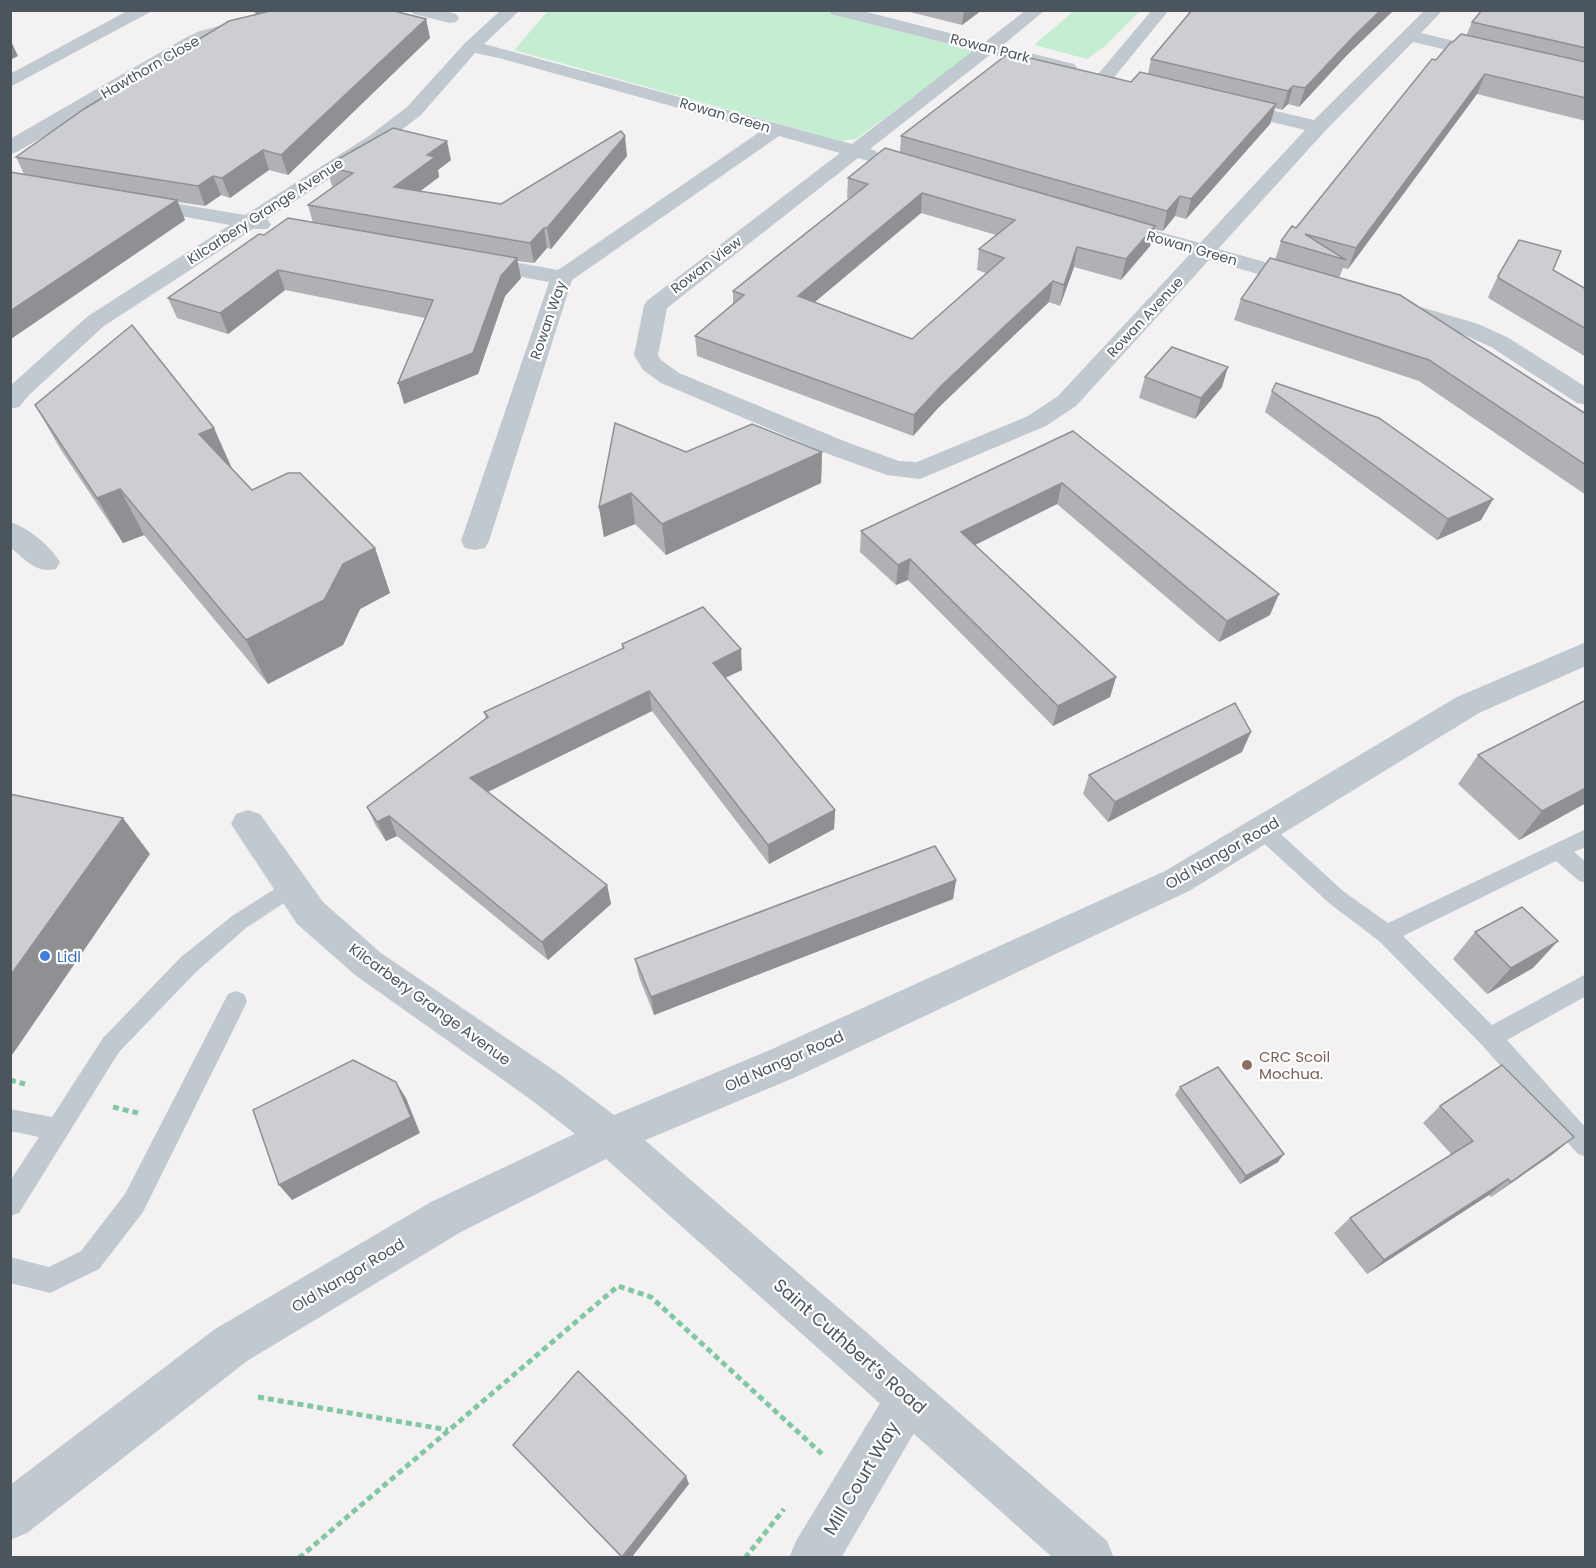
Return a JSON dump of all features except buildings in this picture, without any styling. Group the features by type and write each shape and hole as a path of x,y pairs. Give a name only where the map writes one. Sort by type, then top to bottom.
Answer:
{"street":[{"path":"10,82 128,17 146,10"},
{"name":"Hawthorn Close","path":"10,148 193,41 206,35 300,10"},
{"name":"Kilcarbery Grange Avenue","path":"14,394 96,321 376,140 414,111 471,47 512,10"},
{"name":"Rowan Park","path":"837,10 1128,82"},
{"name":"Rowan View","path":"920,471 896,469 670,378 652,364 646,355 656,305 1037,10"},
{"path":"1105,77 1161,10"},
{"name":"Rowan Avenue","path":"920,471 1037,420 1068,401 1318,127 1435,10"},
{"path":"427,11 450,18"},
{"path":"1410,36 1509,60"},
{"name":"Rowan Green","path":"471,47 506,54 888,160"},
{"path":"1206,101 1318,127"},
{"name":"Rowan Way","path":"475,541 562,277 776,129"},
{"path":"116,200 281,228"},
{"name":"Rowan Green","path":"1092,219 1326,286"},
{"path":"456,259 562,277"},
{"path":"1370,299 1470,328 1499,342 1586,398"},
{"path":"10,531 46,562"},
{"name":"Old Nangor Road","path":"10,1516 231,1345 446,1217 610,1136 783,1063 1177,881 1264,831 1468,705 1586,653"},
{"name":"Kilcarbery Grange Avenue","path":"248,824 310,913 368,964 544,1086 610,1136"},
{"name":"Saint Cuthbert’s Road","path":"610,1136 1090,1557"},
{"name":"Mill Court Way","path":"813,1557 909,1398"}],"lane":[{"path":"1264,831 1336,897 1387,934 1490,1038 1586,1146"},
{"path":"1387,934 1586,837"},
{"path":"1558,850 1586,875"},
{"path":"10,1204 111,1045 189,964 239,922 292,887"},
{"path":"1490,1038 1586,984"},
{"path":"10,1270 50,1280 90,1260 134,1203 236,1001"},
{"path":"10,1120 57,1129"}],"path":[{"path":"299,1557 618,1286 651,1297 825,1457 818,1466"},
{"path":"258,1397 448,1430"},
{"path":"745,1557 789,1503"}],"green space":[{"path":"819,10 965,46 973,53 856,139 841,141 514,50 548,11"},
{"path":"1074,11 1140,11 1105,46 1087,59 1034,45"}],"place":[{"name":"Lidl","path":"45,956"},
{"name":"CRC Scoil Mochua.","path":"1247,1065"}]}
